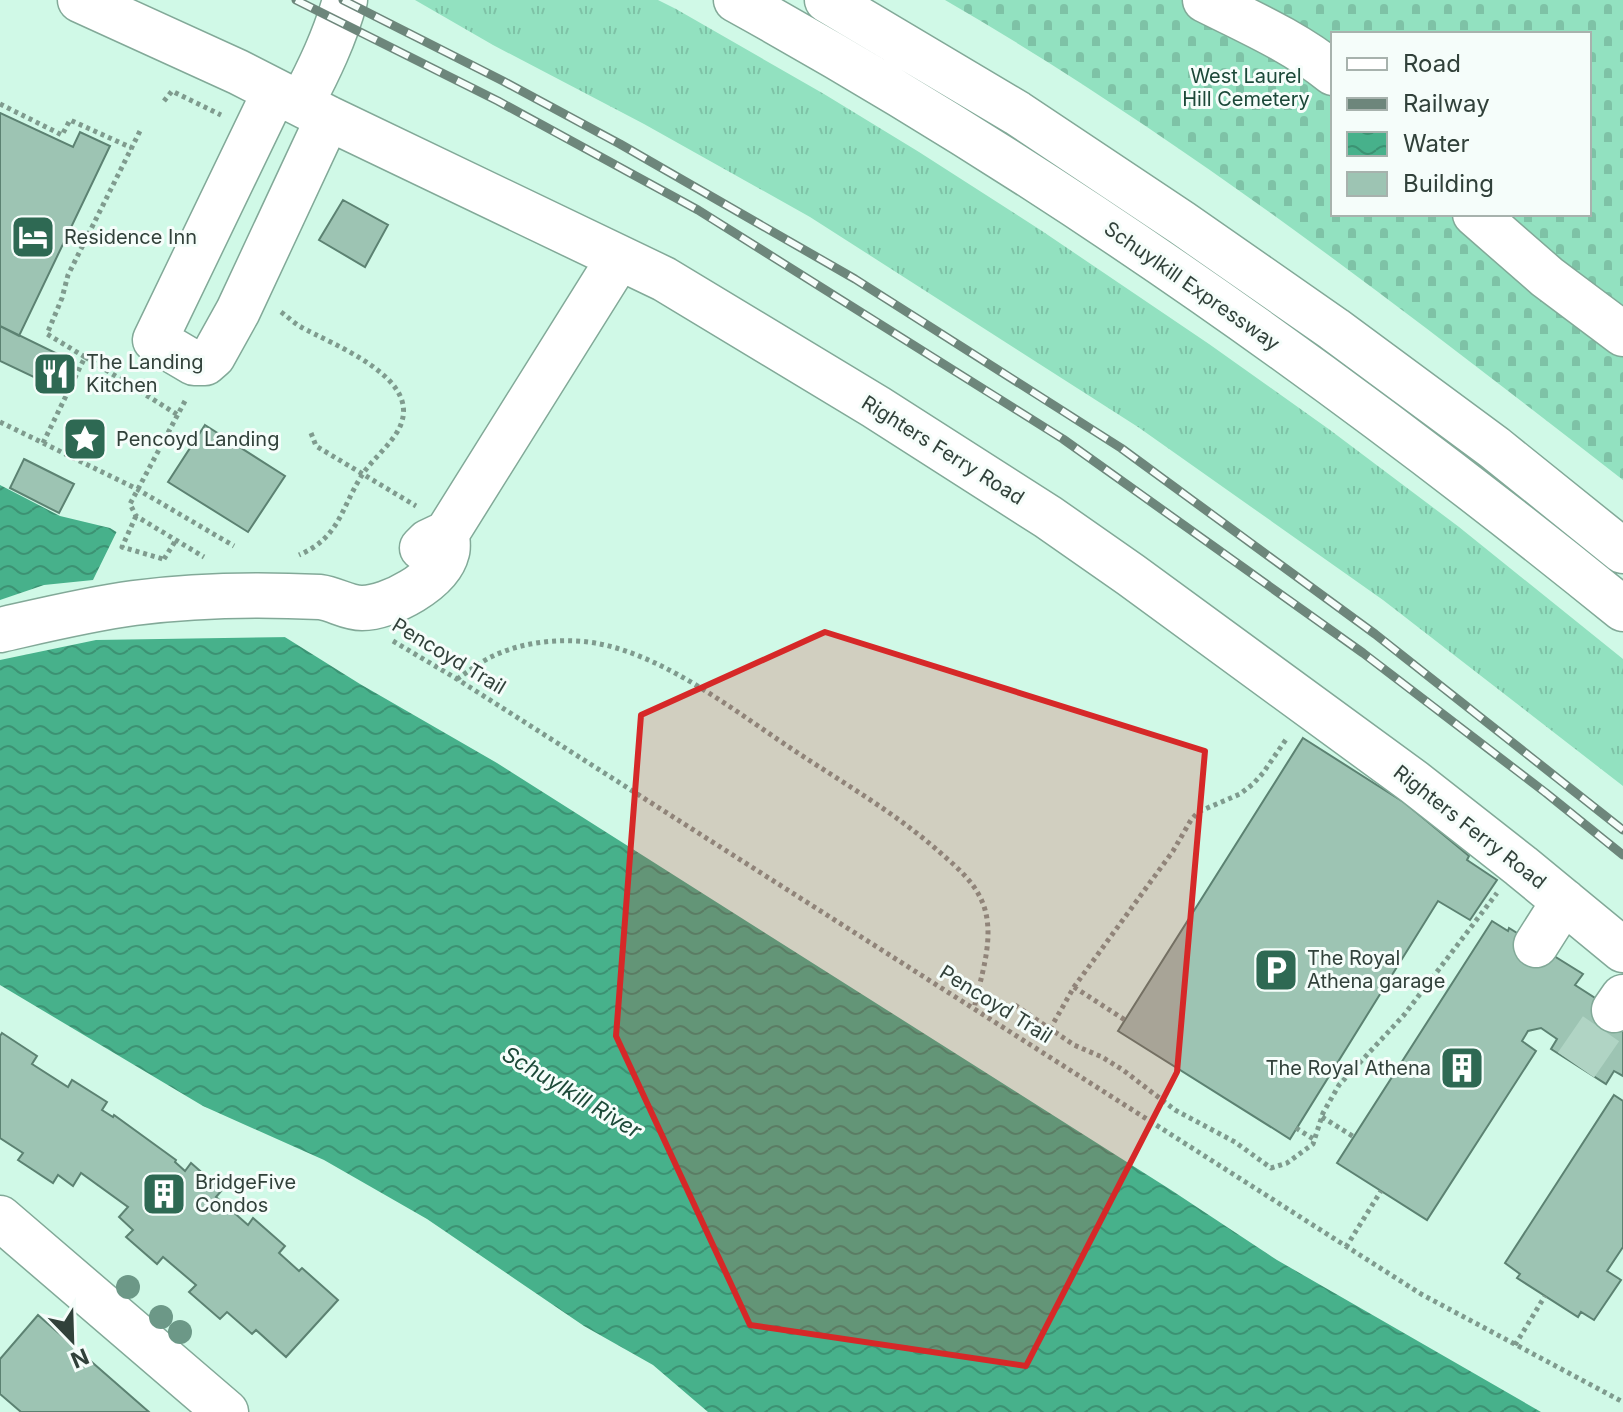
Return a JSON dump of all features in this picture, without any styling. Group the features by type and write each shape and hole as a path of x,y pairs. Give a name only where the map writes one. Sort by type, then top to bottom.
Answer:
{"main road":[{"name":"Righters Ferry Road","path":"80,0 238,72 664,279 876,407 1035,508 1131,575 1414,782 1623,950"},
{"path":"196,381 194,363 155,340 301,104 339,25 345,0"},
{"name":"Schuylkill Expressway","path":"736,0 984,147 1141,248 1445,469 1623,609"},
{"path":"827,0 1017,113 1182,223 1334,329 1495,448 1623,551"},
{"path":"1205,0 1271,33 1331,71"},
{"path":"196,381 238,311 301,104"},
{"path":"1477,216 1547,277 1623,334"},
{"path":"0,630 133,603 233,595 290,577 331,599 348,585 386,576 428,542 447,533 619,258"},
{"path":"1536,945 1564,901"},
{"path":"0,1218 226,1412"}],"path":[{"path":"164,101 172,91 222,116"},
{"path":"0,104 62,135 70,120 132,148"},
{"path":"140,131 68,275 47,334 178,415"},
{"path":"278,310 298,325 373,366 394,385 404,410 397,431 364,473 332,531 290,577"},
{"path":"43,443 85,357"},
{"path":"196,381 130,504 136,516 214,563"},
{"path":"0,422 137,489 234,546"},
{"path":"311,433 316,446 403,497"},
{"path":"136,516 122,547 164,559"},
{"name":"Pencoyd Trail","path":"390,639 1421,1294 1623,1402"},
{"path":"457,679 485,660 507,651 547,642 574,641 625,650 712,696 892,814 938,850 973,885 987,917 988,938 974,1009"},
{"path":"1050,1029 1074,987 1173,851 1191,820 1198,812 1240,794 1253,784 1309,706"},
{"path":"1015,1005 1074,1045 1123,1070 1175,1110 1235,1142 1271,1168 1287,1163 1313,1144 1329,1099 1339,1085 1404,1015 1494,896 1521,866"},
{"path":"1074,987 1125,1020"},
{"path":"1322,1117 1354,1137"},
{"path":"1296,1128 1315,1140"},
{"path":"1346,1247 1381,1191"},
{"path":"1515,1345 1545,1296"}],"highlighted area":[{"path":"825,632 1205,751 1177,1072 1026,1366 750,1325 616,1036 641,715"}],"green space":[{"path":"415,0 658,0 824,94 1042,231 1330,430 1459,527 1623,659 1623,786 1383,600 1138,427 810,217"},
{"name":"West Laurel Hill Cemetery","path":"945,0 1623,0 1623,480 1292,228 1121,110"}],"water":[{"name":"Schuylkill River","path":"0,485 60,516 110,528 360,684 497,763 1277,1260 1541,1412 708,1412 653,1365 584,1326 427,1219 324,1160 203,1106 0,985","holes":["22,593 95,629 90,640 16,603"]}],"pier":[{"path":"118,529 292,637 96,640 0,660 0,600 44,585 93,580"}],"building":[{"name":"Residence Inn","path":"0,113 73,147 80,132 110,146 19,336 0,326"},
{"path":"343,200 388,225 365,267 319,240"},
{"path":"0,326 72,361 59,389 0,361"},
{"path":"205,425 285,476 248,532 168,482"},
{"path":"24,459 74,484 59,513 10,488"},
{"name":"The Royal Athena garage","path":"1303,738 1405,803 1469,856 1467,860 1497,880 1470,920 1438,901 1290,1139 1118,1031"},
{"name":"The Royal Athena","path":"1492,921 1508,931 1509,928 1583,974 1575,985 1623,1016 1623,1076 1614,1071 1606,1084 1551,1049 1557,1039 1541,1028 1528,1031 1522,1041 1536,1051 1427,1220 1337,1163"},
{"name":"BridgeFive Condos","path":"2,1033 37,1056 32,1064 68,1087 72,1080 107,1102 102,1110 114,1115 176,1160 185,1171 191,1163 222,1190 216,1197 248,1225 253,1218 285,1246 279,1253 299,1271 302,1268 338,1300 286,1357 256,1330 252,1334 227,1312 220,1319 189,1292 196,1285 163,1257 157,1264 126,1237 133,1230 119,1217 128,1207 81,1173 73,1186 58,1175 53,1183 18,1160 23,1153 0,1138"},
{"path":"1614,1095 1623,1101 1623,1247 1607,1271 1621,1280 1594,1320 1581,1312 1578,1317 1517,1278 1520,1274 1505,1263"},
{"path":"38,1315 149,1412 21,1412 0,1394 0,1359"}],"tunnel":[{"path":"1576,1065 1614,1010"}],"railway":[{"path":"296,0 498,101 698,210 1063,439 1363,653 1623,855"},
{"path":"343,0 620,144 855,279 1121,448 1375,634 1623,830"}],"place":[{"name":"Residence Inn","path":"33,237"},
{"name":"The Landing Kitchen","path":"55,374"},
{"name":"Pencoyd Landing","path":"85,439"},
{"name":"The Royal Athena garage","path":"1276,970"},
{"name":"The Royal Athena","path":"1462,1068"},
{"name":"BridgeFive Condos","path":"164,1194"}]}
